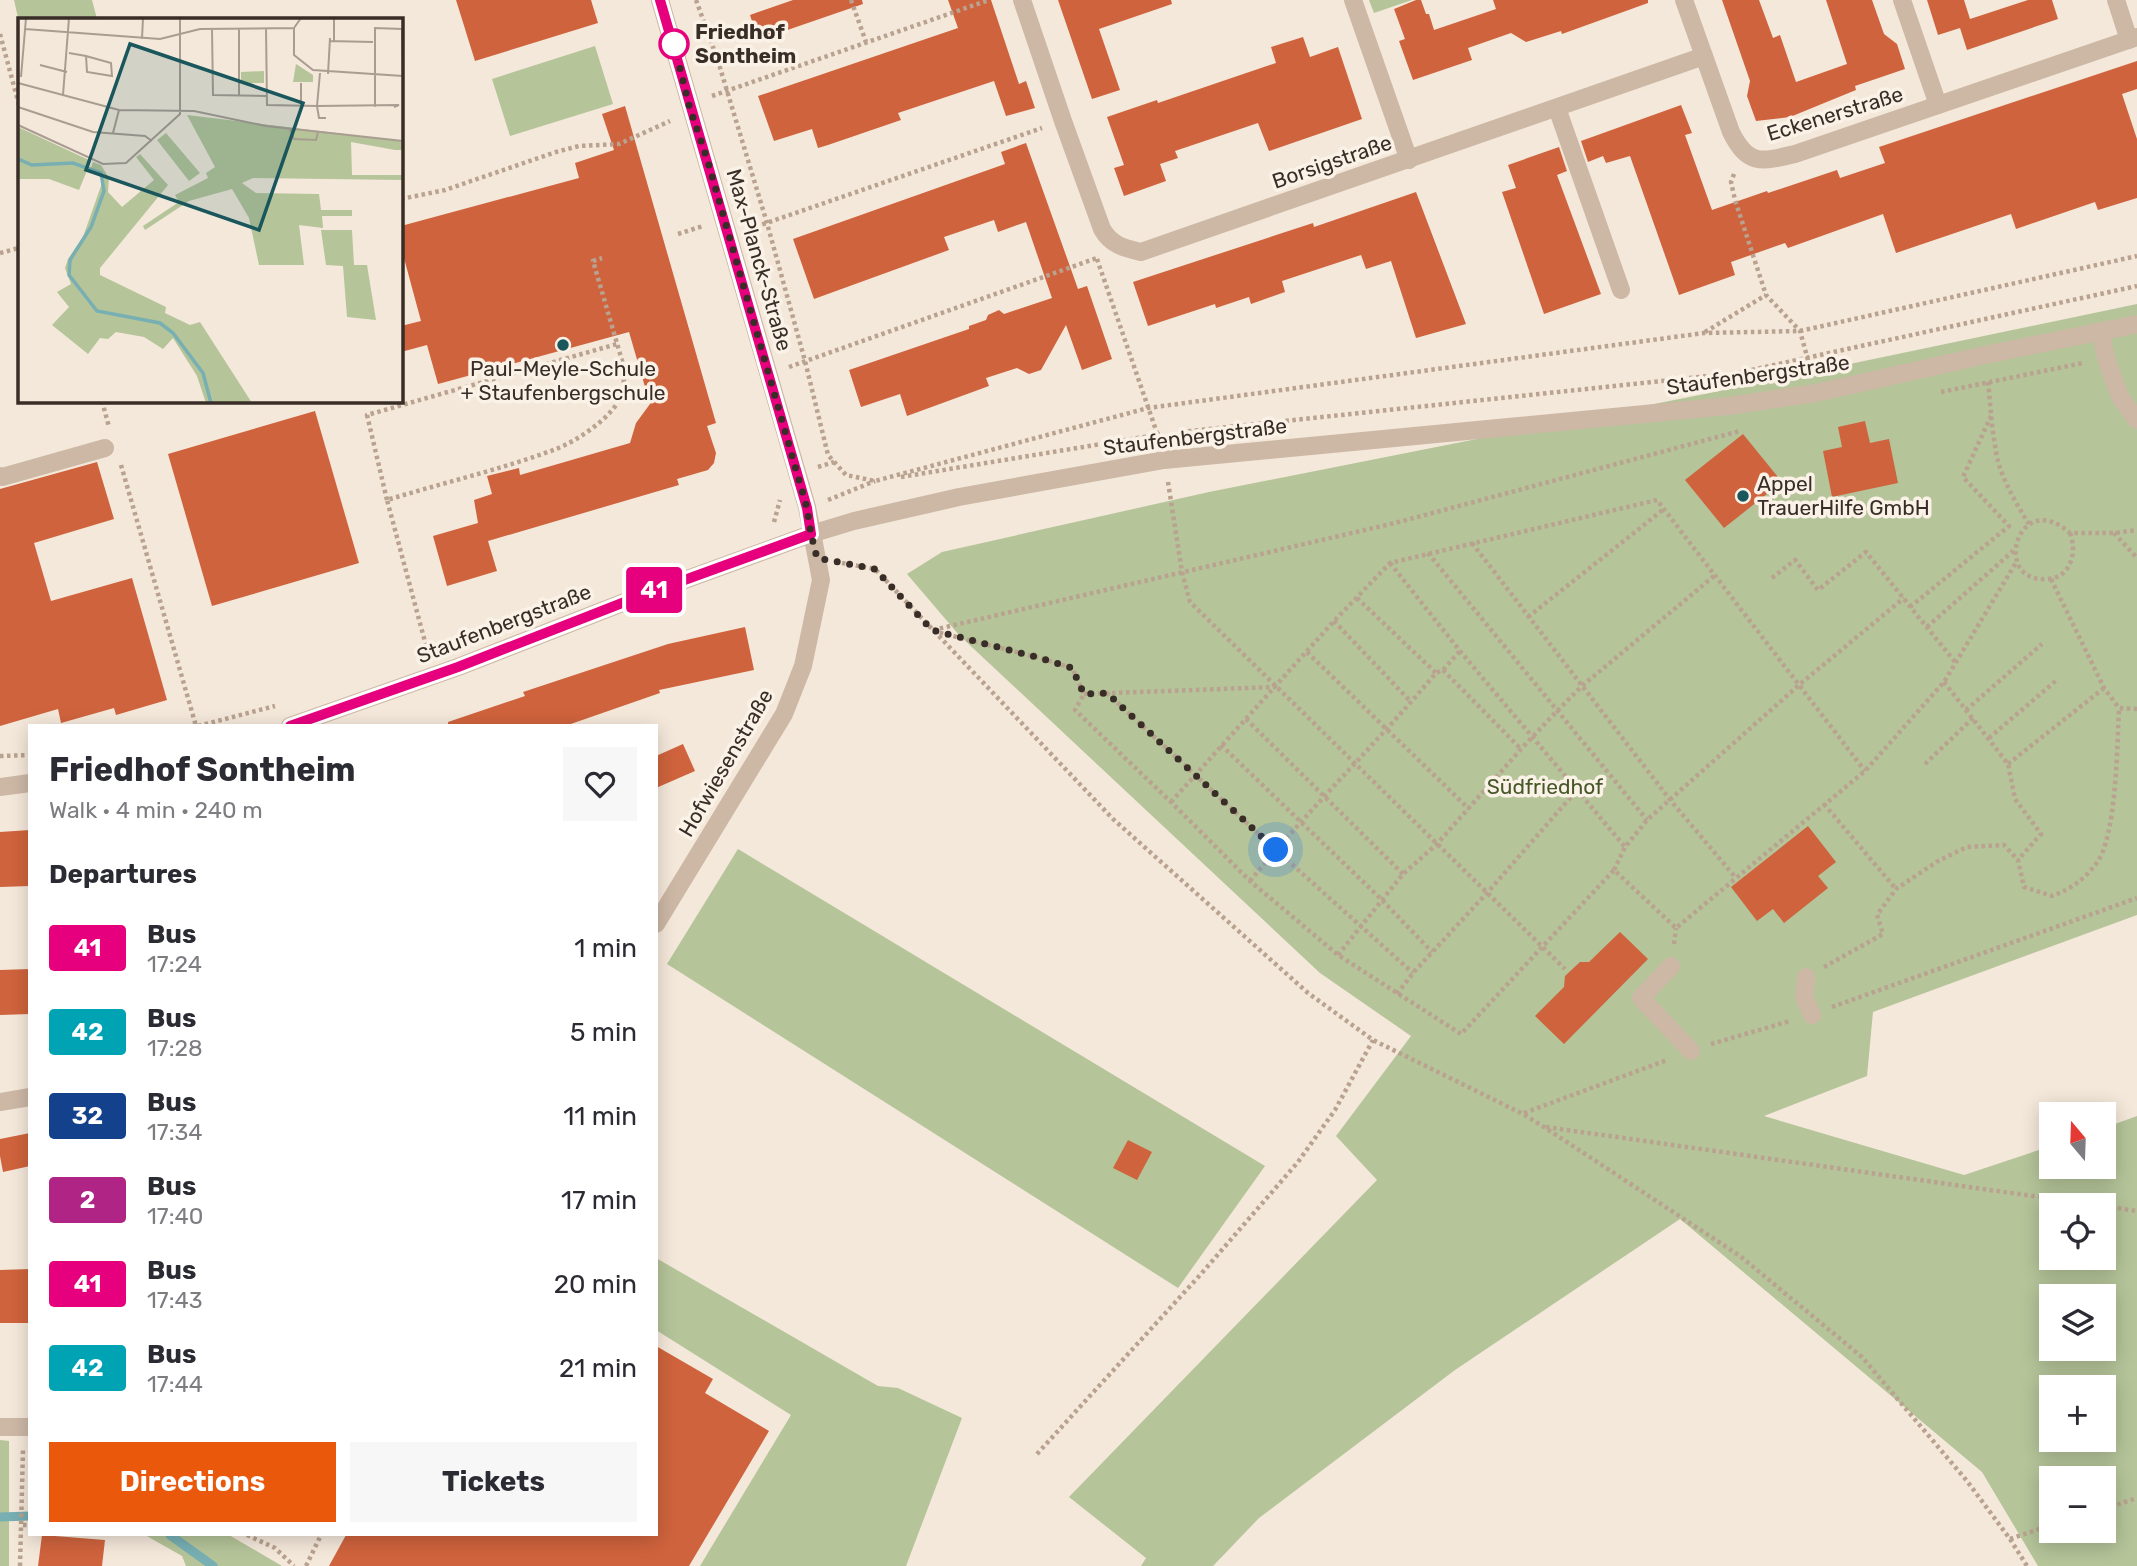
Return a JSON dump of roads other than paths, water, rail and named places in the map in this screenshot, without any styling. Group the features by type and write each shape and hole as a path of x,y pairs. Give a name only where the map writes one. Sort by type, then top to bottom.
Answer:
{"street":[{"name":"Max-Planck-Straße","path":"660,0 807,508 811,534"},
{"name":"Borsigstraße","path":"1022,0 1102,229 1107,238 1121,247 1141,252 1704,56"},
{"path":"1353,0 1409,160"},
{"name":"Eckenerstraße","path":"1684,0 1731,132 1745,155 1758,160 1783,157 2133,38 2116,0"},
{"name":"Eckenerstraße","path":"1902,0 1938,105"},
{"path":"1557,108 1621,290"},
{"name":"Staufenbergstraße","path":"296,724 435,675 811,534 854,521 958,497 1164,460 1728,405 1816,393 2137,324"},
{"path":"2101,332 2106,358 2120,397 2137,420"},
{"path":"0,476 112,447"},
{"name":"Hofwiesenstraße","path":"658,921 784,714 803,666 821,580 811,534"},
{"path":"0,787 28,783"},
{"path":"1671,966 1641,998 1691,1051"},
{"path":"1806,977 1804,997 1812,1015"},
{"path":"0,1102 28,1097"},
{"path":"0,1427 28,1427"}],"waterway":[{"path":"0,1517 28,1516"},
{"path":"171,1536 213,1566"}],"place":[{"name":"Friedhof Sontheim","path":"674,44"},
{"name":"Paul-Meyle-Schule + Staufenbergschule","path":"563,345"},
{"name":"Appel TrauerHilfe GmbH","path":"1743,496"}],"park label":[{"name":"Südfriedhof","path":"1545,787"}]}
